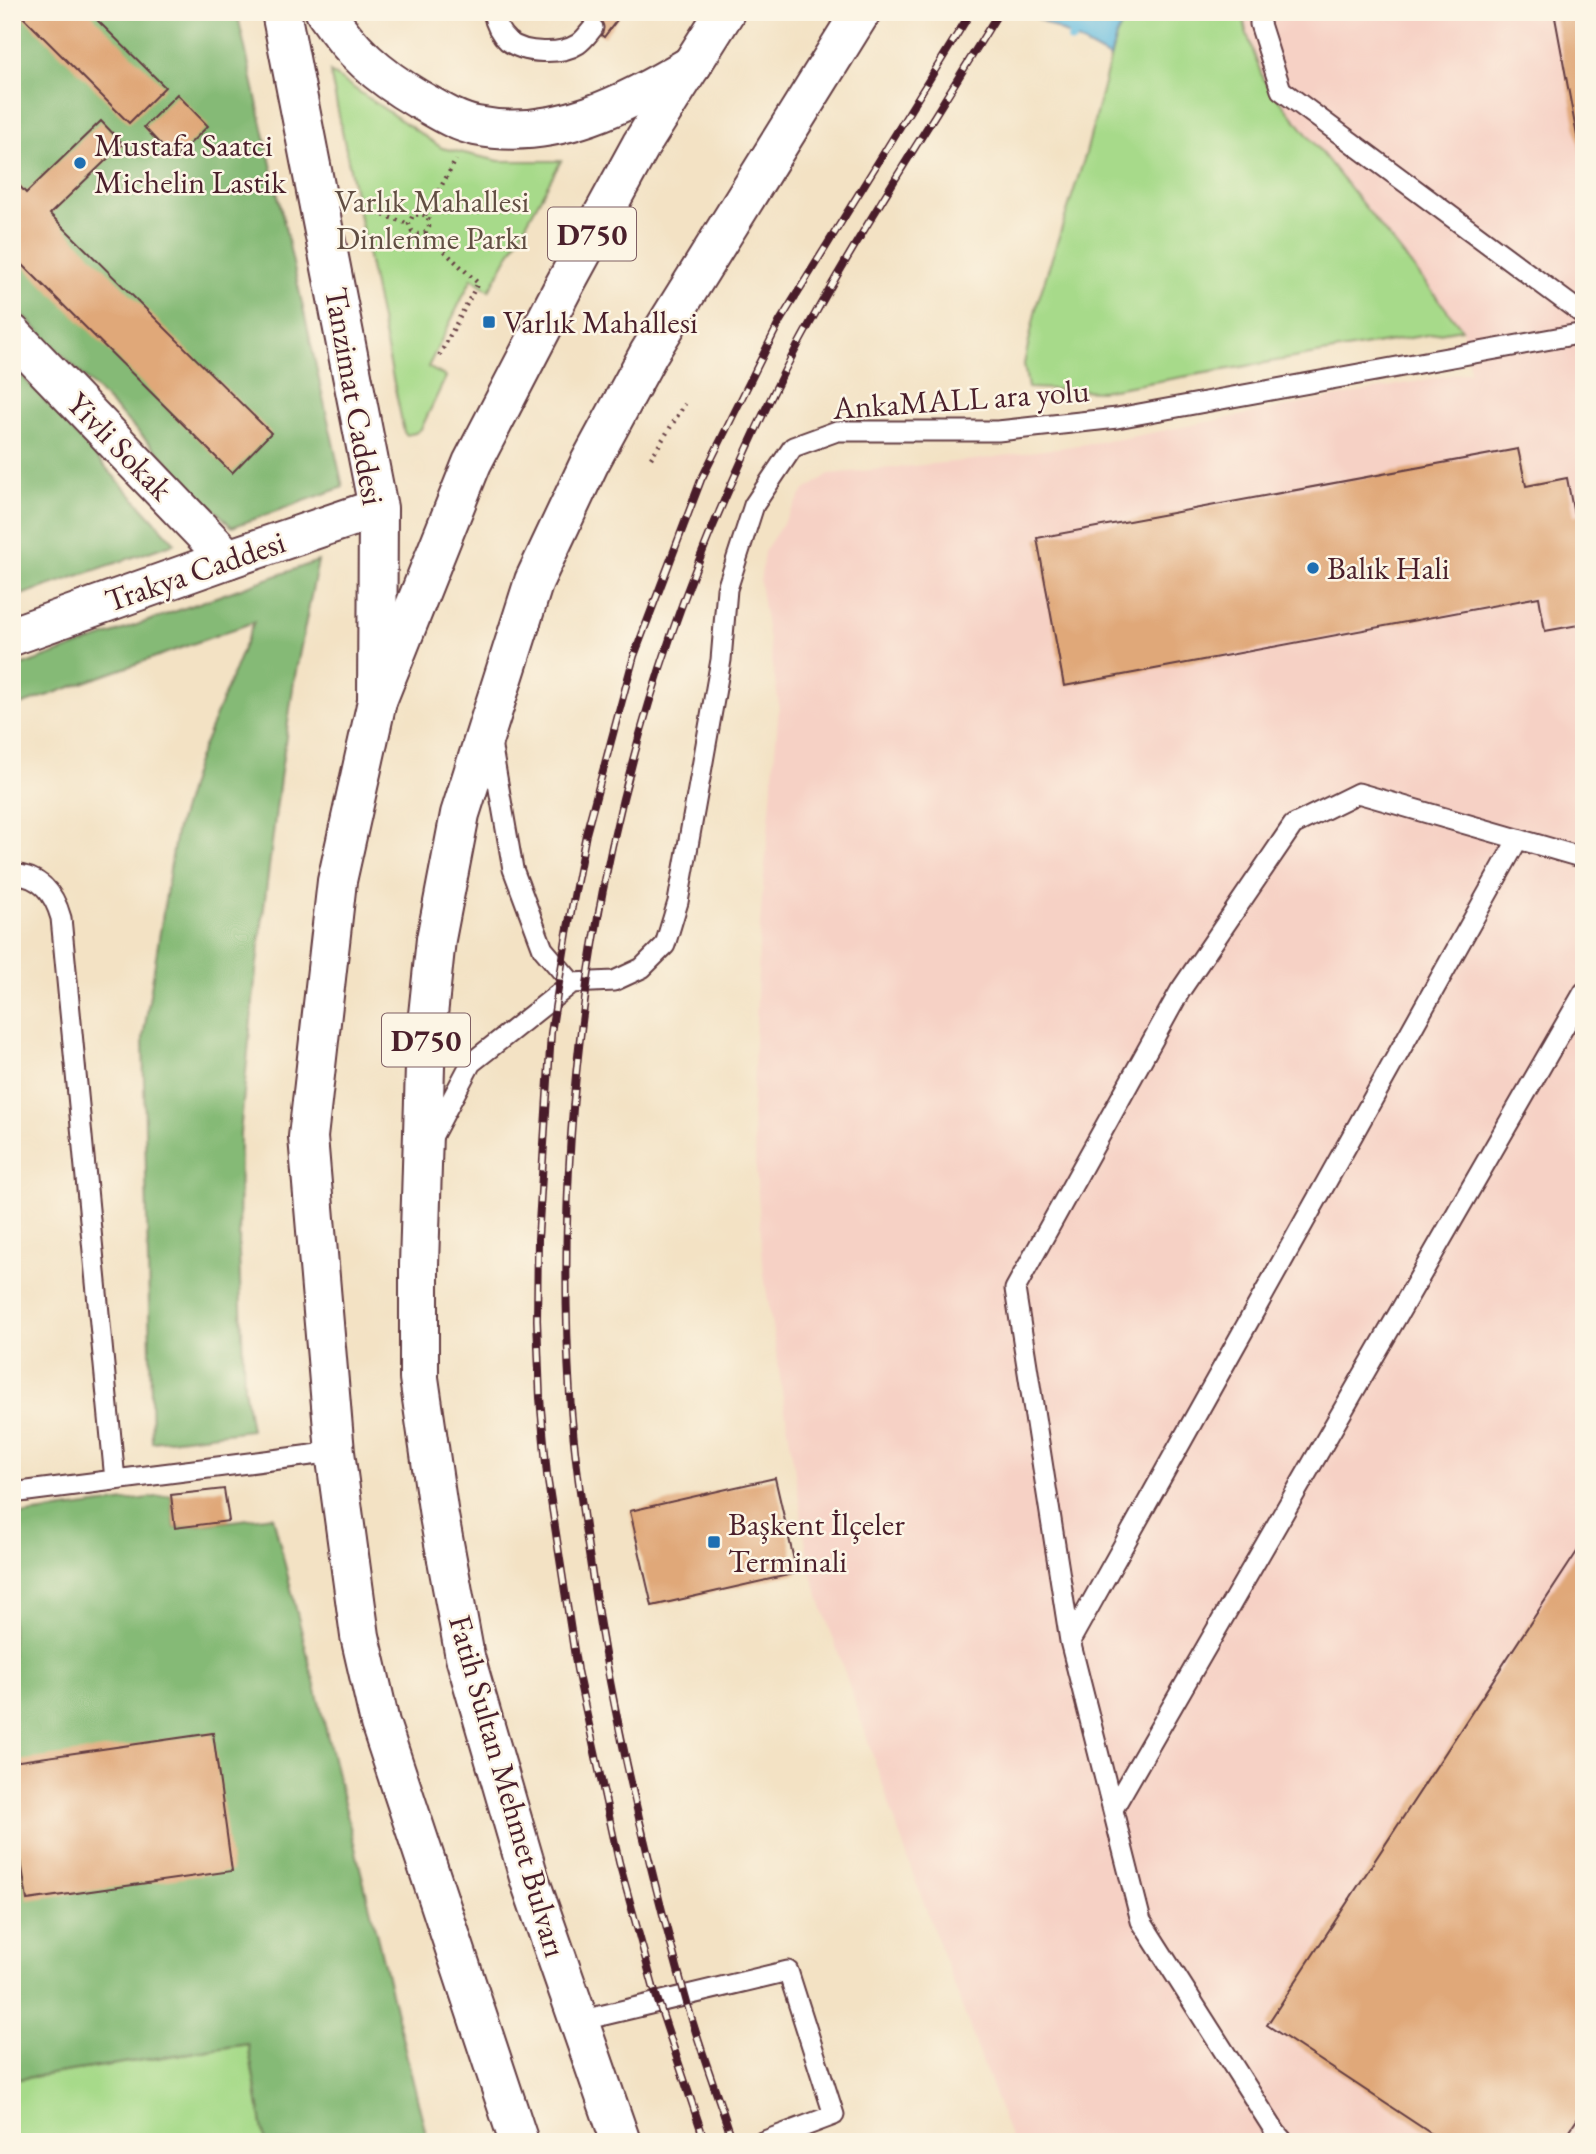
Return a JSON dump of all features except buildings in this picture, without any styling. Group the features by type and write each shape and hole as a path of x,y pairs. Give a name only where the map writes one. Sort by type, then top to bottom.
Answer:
{"main road":[{"name":"Tanzimat Caddesi","path":"281,12 378,508 377,701"},
{"path":"325,12 345,42 387,81 454,119 476,126 521,131 587,118 636,98 693,64"},
{"name":"Fatih Sultan Mehmet Bulvarı","path":"621,2142 530,1881 465,1657 439,1516 419,1378 426,1034 436,939 460,814 534,581 589,464 649,353 861,12"},
{"name":"D750","path":"519,2142 380,1723 360,1636 335,1452 308,1137 337,881 377,701 472,463 641,145 721,15"},
{"name":"Yivli Sokak","path":"12,334 228,559"},
{"name":"Trakya Caddesi","path":"12,636 378,508"}],"lane":[{"path":"493,12 495,23 509,42 534,51 576,46 593,28"},
{"path":"1260,12 1261,24 1281,90 1584,315"},
{"name":"AnkaMALL ara yolu","path":"572,983 614,981 642,968 664,945 678,902 721,660 727,589 754,505 793,447 836,432 998,431 1117,418 1584,332"},
{"path":"423,1156 471,1063 572,983 543,949 513,869 489,726"},
{"path":"1284,2142 1141,1921 1070,1641 1015,1289 1180,991 1293,825 1359,793 1584,858"},
{"path":"1070,1641 1518,839"},
{"path":"12,874 40,882 56,899 61,918 115,1480"},
{"path":"1113,1809 1584,992"},
{"path":"12,1493 335,1452"},
{"path":"579,2021 788,1971 834,2115 762,2142"}],"path":[{"path":"425,215 476,126"},
{"path":"317,191 409,224 415,233 425,233 478,282 439,356"},
{"path":"409,224 413,215 425,215 430,224 425,233"},
{"path":"651,458 685,404"}],"shaded area":[{"path":"1242,12 1584,12 1584,2142 1012,2142 914,1877 810,1570 764,1275 752,1115 760,923 779,706 760,583 764,552 804,491 829,474 974,460 1120,439 1470,371 1462,329 1263,79"}],"green space":[{"path":"12,12 237,12 343,487 232,527 24,316 12,300"},
{"path":"1128,12 1242,12 1263,79 1462,329 1101,391 1028,388 1024,364 1037,304 1086,153 1116,36"},
{"name":"Varlık Mahallesi Dinlenme Parkı","path":"330,72 442,148 499,161 561,161 489,291 472,278 428,367 446,377 421,429 415,433 406,435 404,432"},
{"path":"12,365 175,543 12,598"},
{"path":"318,561 294,681 280,778 255,980 240,1134 239,1253 244,1387 251,1430 152,1442 143,1038 176,832 196,764 254,622 12,708 12,669"},
{"path":"171,1495 175,1528 273,1516 428,2142 265,2142 248,2044 12,2080 12,1516"},
{"path":"248,2044 265,2142 12,2142 12,2080"}],"water":[{"path":"1026,12 1128,12 1116,36 1110,58"}],"waterway":[{"path":"1072,39 1084,12"}],"railway":[{"path":"705,2142 653,1986 619,1862 577,1670 547,1475 537,1320 538,1239 551,1033 586,834 634,656 701,480 780,321 971,12"},
{"path":"733,2142 692,2020 645,1843 610,1682 582,1507 570,1395 566,1281 569,1167 578,1053 594,940 616,827 645,717 681,608 723,503 772,395 814,316 865,228 999,12"}],"place":[{"name":"Mustafa Saatci Michelin Lastik","path":"80,163"},
{"name":"Varlık Mahallesi","path":"489,322"},
{"name":"Balık Hali","path":"1313,568"},
{"name":"Başkent İlçeler Terminali","path":"714,1542"}]}
